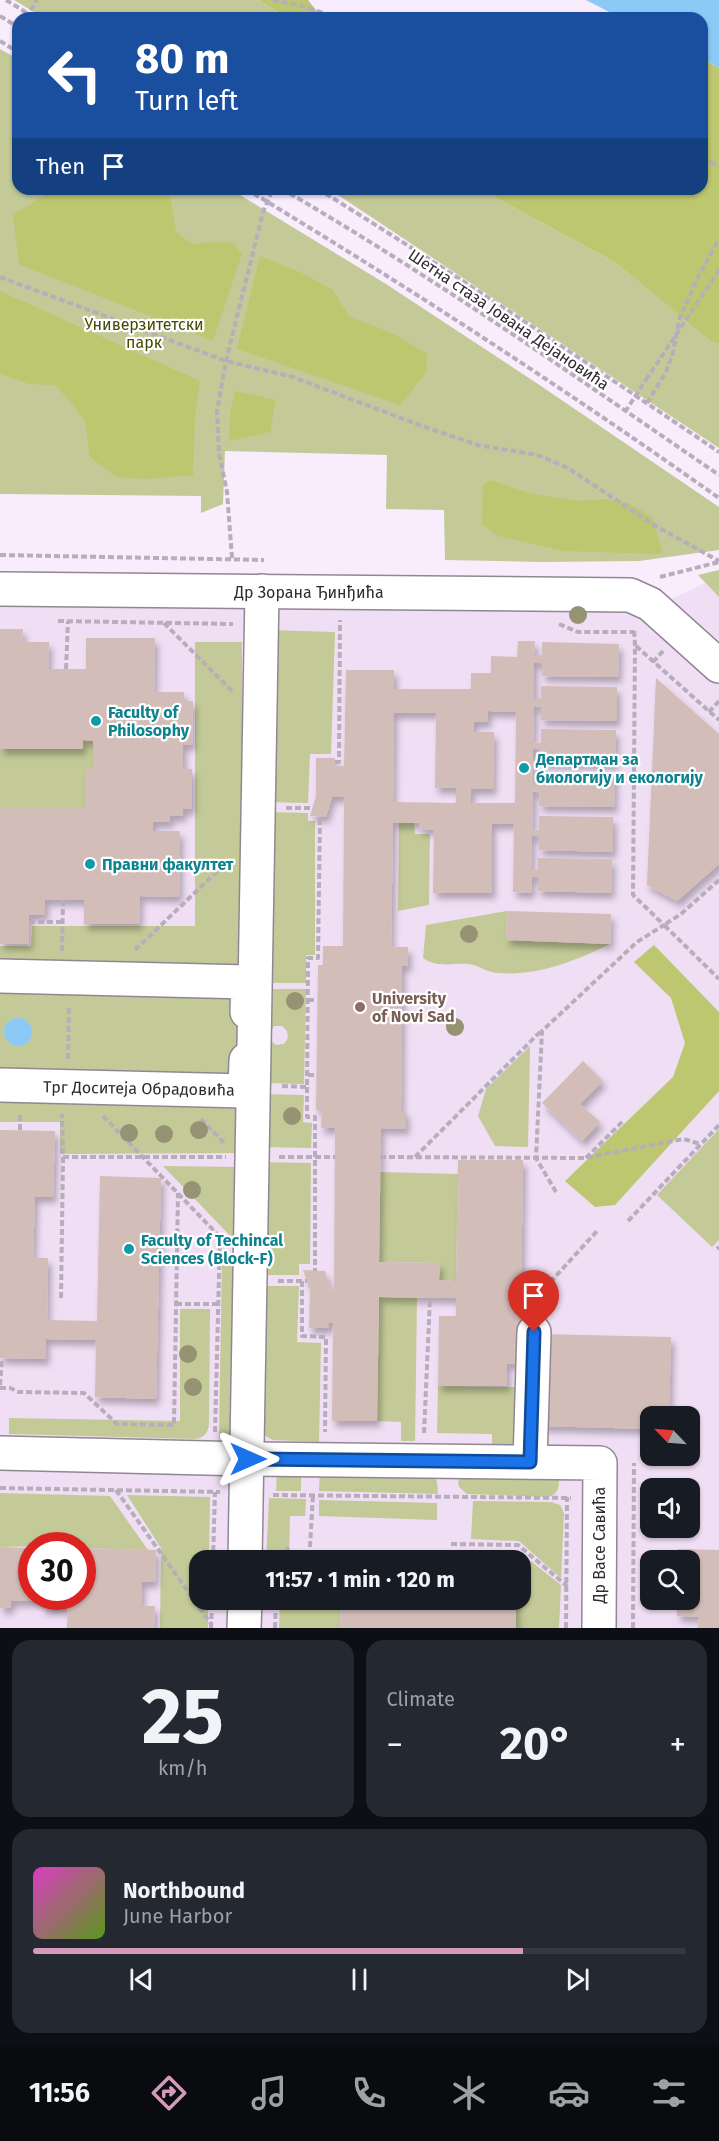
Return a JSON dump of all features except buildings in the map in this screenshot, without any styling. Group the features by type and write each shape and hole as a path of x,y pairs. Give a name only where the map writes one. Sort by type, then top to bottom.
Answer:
{"street":[{"name":"Др Зорана Ђинђића","path":"0,589 263,588 340,592 630,595 650,604 719,666"},
{"path":"243,1550 231,1493 249,1086 258,831 263,588"},
{"path":"0,976 248,982 251,986"},
{"name":"Трг Доситеја Обрадовића","path":"0,1085 244,1091 249,1086"},
{"path":"530,1462 534,1332"},
{"path":"0,1453 232,1459 584,1463"},
{"name":"Др Васе Савића","path":"584,1463 599,1628"},
{"path":"244,1628 245,1610"}],"path":[{"path":"6,0 22,12"},
{"path":"273,0 298,5 317,12"},
{"path":"256,195 389,277 719,498"},
{"path":"48,620 231,624 263,588 232,558 227,492 219,453 217,412 226,361 266,201 270,195"},
{"name":"Шетна стаза Јована Дејановића","path":"292,195 469,306 719,475"},
{"path":"328,195 420,252 719,452"},
{"path":"647,403 666,372 673,354 679,320 696,281 719,239"},
{"path":"625,412 719,270"},
{"path":"0,277 226,361 293,377 422,426 478,444 538,455 568,468 654,525 719,562"},
{"path":"0,555 232,558"},
{"path":"654,577 663,577 719,562"},
{"path":"335,762 339,762 340,592"},
{"path":"66,669 68,621"},
{"path":"163,623 260,720"},
{"path":"719,720 635,646 633,895 719,979"},
{"path":"709,712 719,701"},
{"path":"315,1271 315,1117 308,1117 308,958 318,958 320,817"},
{"path":"107,979 258,831"},
{"path":"416,1157 542,1031 637,942 681,914 719,880"},
{"path":"61,1298 66,977 63,900"},
{"path":"29,922 63,922"},
{"path":"308,1000 317,1000"},
{"path":"542,1031 536,1158 556,1192"},
{"path":"308,1075 316,1075"},
{"path":"249,1086 308,1087"},
{"path":"172,1089 230,1149"},
{"path":"104,1117 215,1232"},
{"path":"585,1158 623,1121"},
{"path":"628,1221 719,1125"},
{"path":"380,1157 585,1158 684,1139 700,1144"},
{"path":"63,1157 208,1157"},
{"path":"2,1358 0,1386 19,1392 84,1393 117,1424 174,1425 178,1193"},
{"path":"534,1332 536,1305 544,1289 598,1230"},
{"path":"216,1550 231,1493 232,1459 217,1304 220,1236"},
{"path":"302,1281 302,1336 326,1337 319,1460 313,1495 310,1547"},
{"path":"423,1461 430,1298"},
{"path":"176,1304 217,1304"},
{"path":"566,1628 567,1498 584,1463"},
{"path":"633,1628 634,1463"},
{"path":"0,1488 575,1498"},
{"path":"116,1490 211,1626"},
{"path":"451,1544 518,1545 567,1586"},
{"path":"287,1550 290,1546"},
{"path":"211,1626 212,1610"},
{"path":"275,1628 276,1610"}],"shaded area":[{"name":"University of Novi Sad","path":"715,578 719,582 719,1628 0,1628 0,597 545,594 672,599"}],"green space":[{"path":"14,0 259,0 278,12 34,12"},
{"path":"259,0 308,0 317,12 278,12"},
{"name":"Универзитетски парк","path":"0,49 12,56 12,195 240,195 386,284 719,507 719,550 639,561 445,560 444,510 386,509 387,455 225,451 223,504 201,513 201,496 0,494"},
{"path":"708,62 719,68 719,344 711,341 616,263 491,195 708,195"},
{"path":"45,195 170,195 176,232 192,244 233,243 242,254 213,341 19,264 13,215"},
{"path":"338,195 491,195 616,263 711,340 719,344 719,448"},
{"path":"260,256 302,273 333,290 349,316 392,333 427,354 426,373 400,405 237,349"},
{"path":"0,291 200,381 195,416 193,475 147,479 116,477 90,457 85,421 55,385 29,384 0,374"},
{"path":"235,391 276,400 270,432 229,441 230,413"},
{"path":"490,480 532,494 580,501 607,499 630,504 652,517 663,554 564,551 498,536 482,524 483,485"},
{"path":"719,570 719,597 698,575"},
{"path":"269,630 335,632 331,754 310,754 308,803 265,802"},
{"path":"195,642 242,642 242,1153 60,1154 60,1122 0,1122 0,946 31,946 32,926 195,926"},
{"path":"83,740 93,741 93,769 85,769 85,808 0,808 0,749 83,749"},
{"path":"265,812 308,813 308,821 315,821 315,955 306,955 306,983 264,983"},
{"path":"399,821 414,821 415,834 430,834 429,905 398,911"},
{"path":"507,911 506,940 610,944 556,966 528,972 495,973 468,964 439,964 423,958 426,925"},
{"path":"654,945 719,1012 719,1091 615,1205 595,1207 565,1181 673,1077 685,1043 671,998 634,962"},
{"path":"263,989 306,989 304,1084 262,1083","holes":["274,1026 282,1026 287,1031 288,1038 284,1044 276,1045 269,1039 269,1034"]},
{"path":"530,1046 528,1147 495,1146 478,1116 486,1089"},
{"path":"261,1094 304,1095 303,1122 312,1123 311,1148 260,1147"},
{"path":"719,1129 719,1240 712,1247 657,1195"},
{"path":"259,1162 311,1163 310,1264 299,1264 299,1275 258,1275"},
{"path":"163,1166 241,1167 240,1246"},
{"path":"380,1172 458,1174 456,1281 439,1280 440,1263 379,1262"},
{"path":"222,1254 239,1271 235,1428 229,1435 219,1437"},
{"path":"257,1286 299,1286 297,1342 321,1343 319,1442 273,1440 262,1434"},
{"path":"379,1297 417,1298 415,1441 401,1441 401,1422 377,1421"},
{"path":"180,1309 210,1309 209,1424 208,1430 202,1436 194,1439 9,1434 9,1418 180,1421"},
{"path":"438,1386 518,1387 516,1446 492,1445 492,1434 437,1433"},
{"path":"277,1471 301,1471 301,1491 276,1491"},
{"path":"320,1471 432,1475 437,1481 438,1494 319,1491"},
{"path":"461,1475 559,1475 559,1486 555,1494 548,1497 467,1494 459,1487 458,1482"},
{"path":"0,1493 110,1496 148,1550 96,1548 96,1532 18,1532 18,1547 0,1547"},
{"path":"127,1495 210,1497 209,1550 189,1550 189,1610 208,1610 208,1628 160,1628 161,1548"},
{"path":"269,1498 306,1499 305,1516 290,1516 289,1550 266,1550"},
{"path":"319,1500 437,1503 437,1520 319,1516"},
{"path":"473,1501 551,1502 560,1505 564,1513 561,1578 519,1541 471,1539"},
{"path":"531,1561 561,1585 559,1628 516,1628 516,1610 531,1610"},
{"path":"280,1610 341,1610 340,1628 279,1628"}],"water":[{"path":"586,0 719,0 719,68 708,62 708,12 609,12"},
{"path":"18,1018 28,1022 32,1032 28,1042 18,1046 8,1042 4,1032 8,1022"}],"place":[{"name":"Faculty of Philosophy","path":"96,721"},
{"name":"Департман за биологију и екологију","path":"524,768"},
{"name":"Правни факултет","path":"90,864"},
{"name":"University of Novi Sad","path":"360,1007"},
{"name":"Faculty of Techincal Sciences (Block-F)","path":"129,1249"}],"route":[{"path":"248,1459 530,1462 534,1332"}]}
